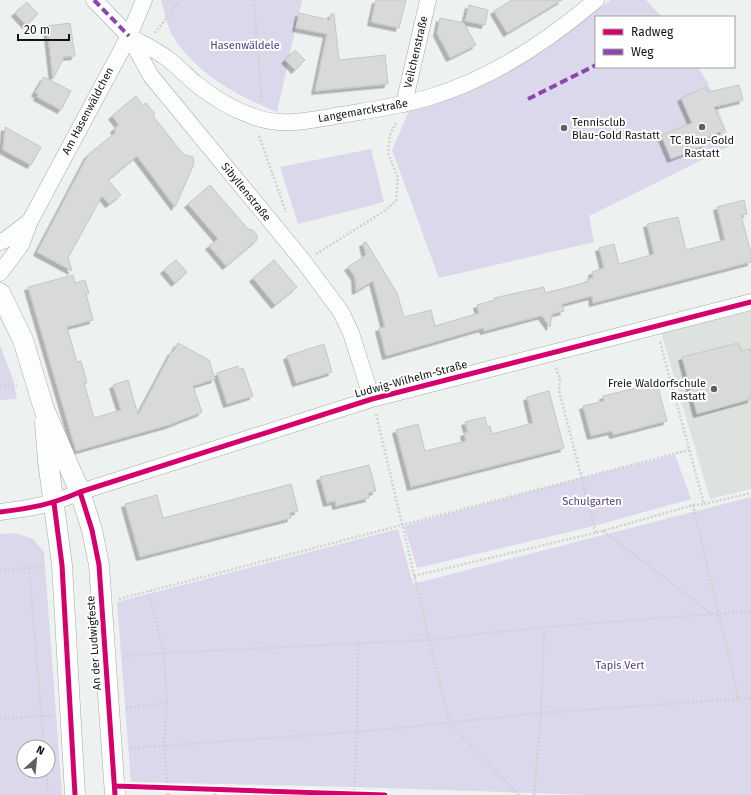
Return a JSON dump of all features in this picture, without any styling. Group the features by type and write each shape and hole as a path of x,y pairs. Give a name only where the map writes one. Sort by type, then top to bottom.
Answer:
{"street":[{"name":"Sibyllenstraße","path":"94,0 129,36 151,76 304,262 341,312 351,333 372,399"},
{"name":"Am Hasenwäldchen","path":"0,273 21,245 30,221 129,36 144,0"},
{"name":"Veilchenstraße","path":"404,104 428,0"},
{"name":"Langemarckstraße","path":"129,36 168,58 196,84 224,103 258,118 296,123 404,104 431,97 466,83 502,65 543,40 596,0"},
{"name":"Am Hasenwäldchen","path":"0,242 5,240 30,221"},
{"name":"An der Ludwigfeste","path":"0,293 23,340 44,409 80,492 92,530 98,559 115,795"},
{"name":"Ludwig-Wilhelm-Straße","path":"0,512 32,508 54,503 80,492 372,399 751,302"},
{"name":"An der Ludwigfeste","path":"44,409 48,461 62,565 75,795"}],"path":[{"path":"145,45 180,0"},
{"path":"254,0 258,118 287,216"},
{"path":"334,242 383,212 396,201 398,178 388,153 390,135 404,104"},
{"path":"655,326 704,504"},
{"path":"551,353 560,379 559,391 596,533"},
{"path":"0,385 15,386"},
{"path":"372,399 428,640 449,722 519,795"},
{"path":"101,603 689,450"},
{"path":"414,576 596,533 693,505 704,504 751,492"},
{"path":"693,505 720,614 739,700"},
{"path":"603,531 713,615"},
{"path":"0,570 62,565"},
{"path":"29,568 43,739"},
{"path":"148,591 164,653 167,703 164,745 168,795"},
{"path":"105,657 358,642 428,640 544,627 751,611"},
{"path":"534,795 541,713 544,627"},
{"path":"354,795 357,732 358,642"},
{"path":"112,749 357,732 541,713 751,698"},
{"path":"0,720 42,716"},
{"path":"47,779 48,795"},
{"path":"215,789 215,795"}],"shaded area":[{"name":"Freie Waldorfschule Rastatt","path":"751,306 751,489 710,499 660,329"}],"green space":[{"name":"Hasenwäldele","path":"161,0 302,0 277,112 248,99 220,83 195,63 174,38 168,25"},
{"name":"Tennisclub Blau-Gold Rastatt","path":"611,0 646,0 661,16 595,16 595,68 699,68 708,83 732,145 589,216 594,242 439,278 392,150 409,111 520,64"},
{"path":"371,149 384,202 298,224 280,167"},
{"path":"0,345 13,379 17,399 0,400"},
{"name":"Schulgarten","path":"675,455 691,499 594,526 417,568 404,526 581,478"},
{"name":"Tapis Vert","path":"751,497 751,795 588,795 356,787 131,782 117,602 398,529 413,584"},
{"path":"16,533 33,539 44,552 62,795 0,795 0,534"}],"building":[{"path":"376,0 406,0 399,28 371,22"},
{"path":"512,0 562,0 507,33 494,11"},
{"path":"27,2 38,14 26,25 15,13"},
{"path":"469,5 488,10 485,25 465,21"},
{"path":"299,13 330,20 331,14 334,14 339,60 385,55 388,84 315,91 327,34 296,28"},
{"path":"440,18 464,23 476,45 450,58 437,33"},
{"path":"70,23 75,56 64,57 53,79 47,26"},
{"path":"295,50 305,60 295,70 285,60"},
{"path":"44,77 71,91 61,110 37,97 38,94 35,93"},
{"name":"TC Blau-Gold Rastatt","path":"739,85 743,100 714,107 724,130 704,139 706,145 671,159 661,135 692,123 681,98 706,87 708,92"},
{"path":"136,96 143,105 146,103 155,114 153,116 183,154 193,157 194,164 175,207 137,156 108,180 121,195 109,204 102,196 68,258 72,271 37,252 88,155 116,132 114,129 119,125 112,116"},
{"path":"5,127 41,147 31,165 3,150"},
{"path":"210,185 248,229 253,230 257,235 257,240 226,266 209,246 218,239 188,204"},
{"path":"744,200 747,214 741,215 751,253 751,262 593,303 592,296 562,304 564,311 552,314 550,327 542,316 540,316 484,331 483,328 386,356 379,328 385,327 373,281 356,291 355,277 348,267 366,255 363,243 366,242 397,293 404,317 431,310 435,326 479,313 477,305 495,300 494,298 544,287 545,293 588,282 587,279 593,278 592,272 604,268 599,248 614,244 619,264 654,254 647,224 678,217 686,250 725,240 717,207"},
{"path":"176,260 187,272 175,283 164,270"},
{"path":"274,260 297,287 275,305 253,278"},
{"path":"73,275 75,283 85,280 89,293 86,294 93,320 67,327 77,362 81,361 87,383 84,383 94,418 121,410 113,385 128,380 138,415 172,351 173,352 178,343 209,360 215,379 193,386 202,412 169,425 76,451 28,287"},
{"path":"738,343 742,351 751,349 751,399 697,414 682,357"},
{"path":"324,344 332,372 296,383 287,356"},
{"path":"238,366 239,369 243,368 253,396 227,404 217,373"},
{"path":"657,383 667,421 613,435 612,431 591,436 583,406 604,401 603,396"},
{"path":"549,391 564,448 411,487 396,430 418,424 425,451 466,441 464,433 468,432 465,422 485,417 487,427 490,426 492,434 533,423 527,397"},
{"path":"369,465 376,491 368,493 369,498 336,506 335,501 327,503 320,477"},
{"path":"291,484 298,511 290,513 291,518 140,557 125,504 157,495 163,518"}],"marked path":[{"path":"94,0 129,36"},
{"path":"528,99 595,66"}],"cycle path":[{"path":"0,512 50,503 80,492 372,399 751,302"},
{"path":"80,492 92,530 99,565 115,795"},
{"path":"54,503 62,565 75,795"},
{"path":"115,786 385,795"}],"place":[{"name":"TC Blau-Gold Rastatt","path":"702,127"},
{"name":"Tennisclub Blau-Gold Rastatt","path":"564,128"},
{"name":"Freie Waldorfschule Rastatt","path":"714,389"}]}
